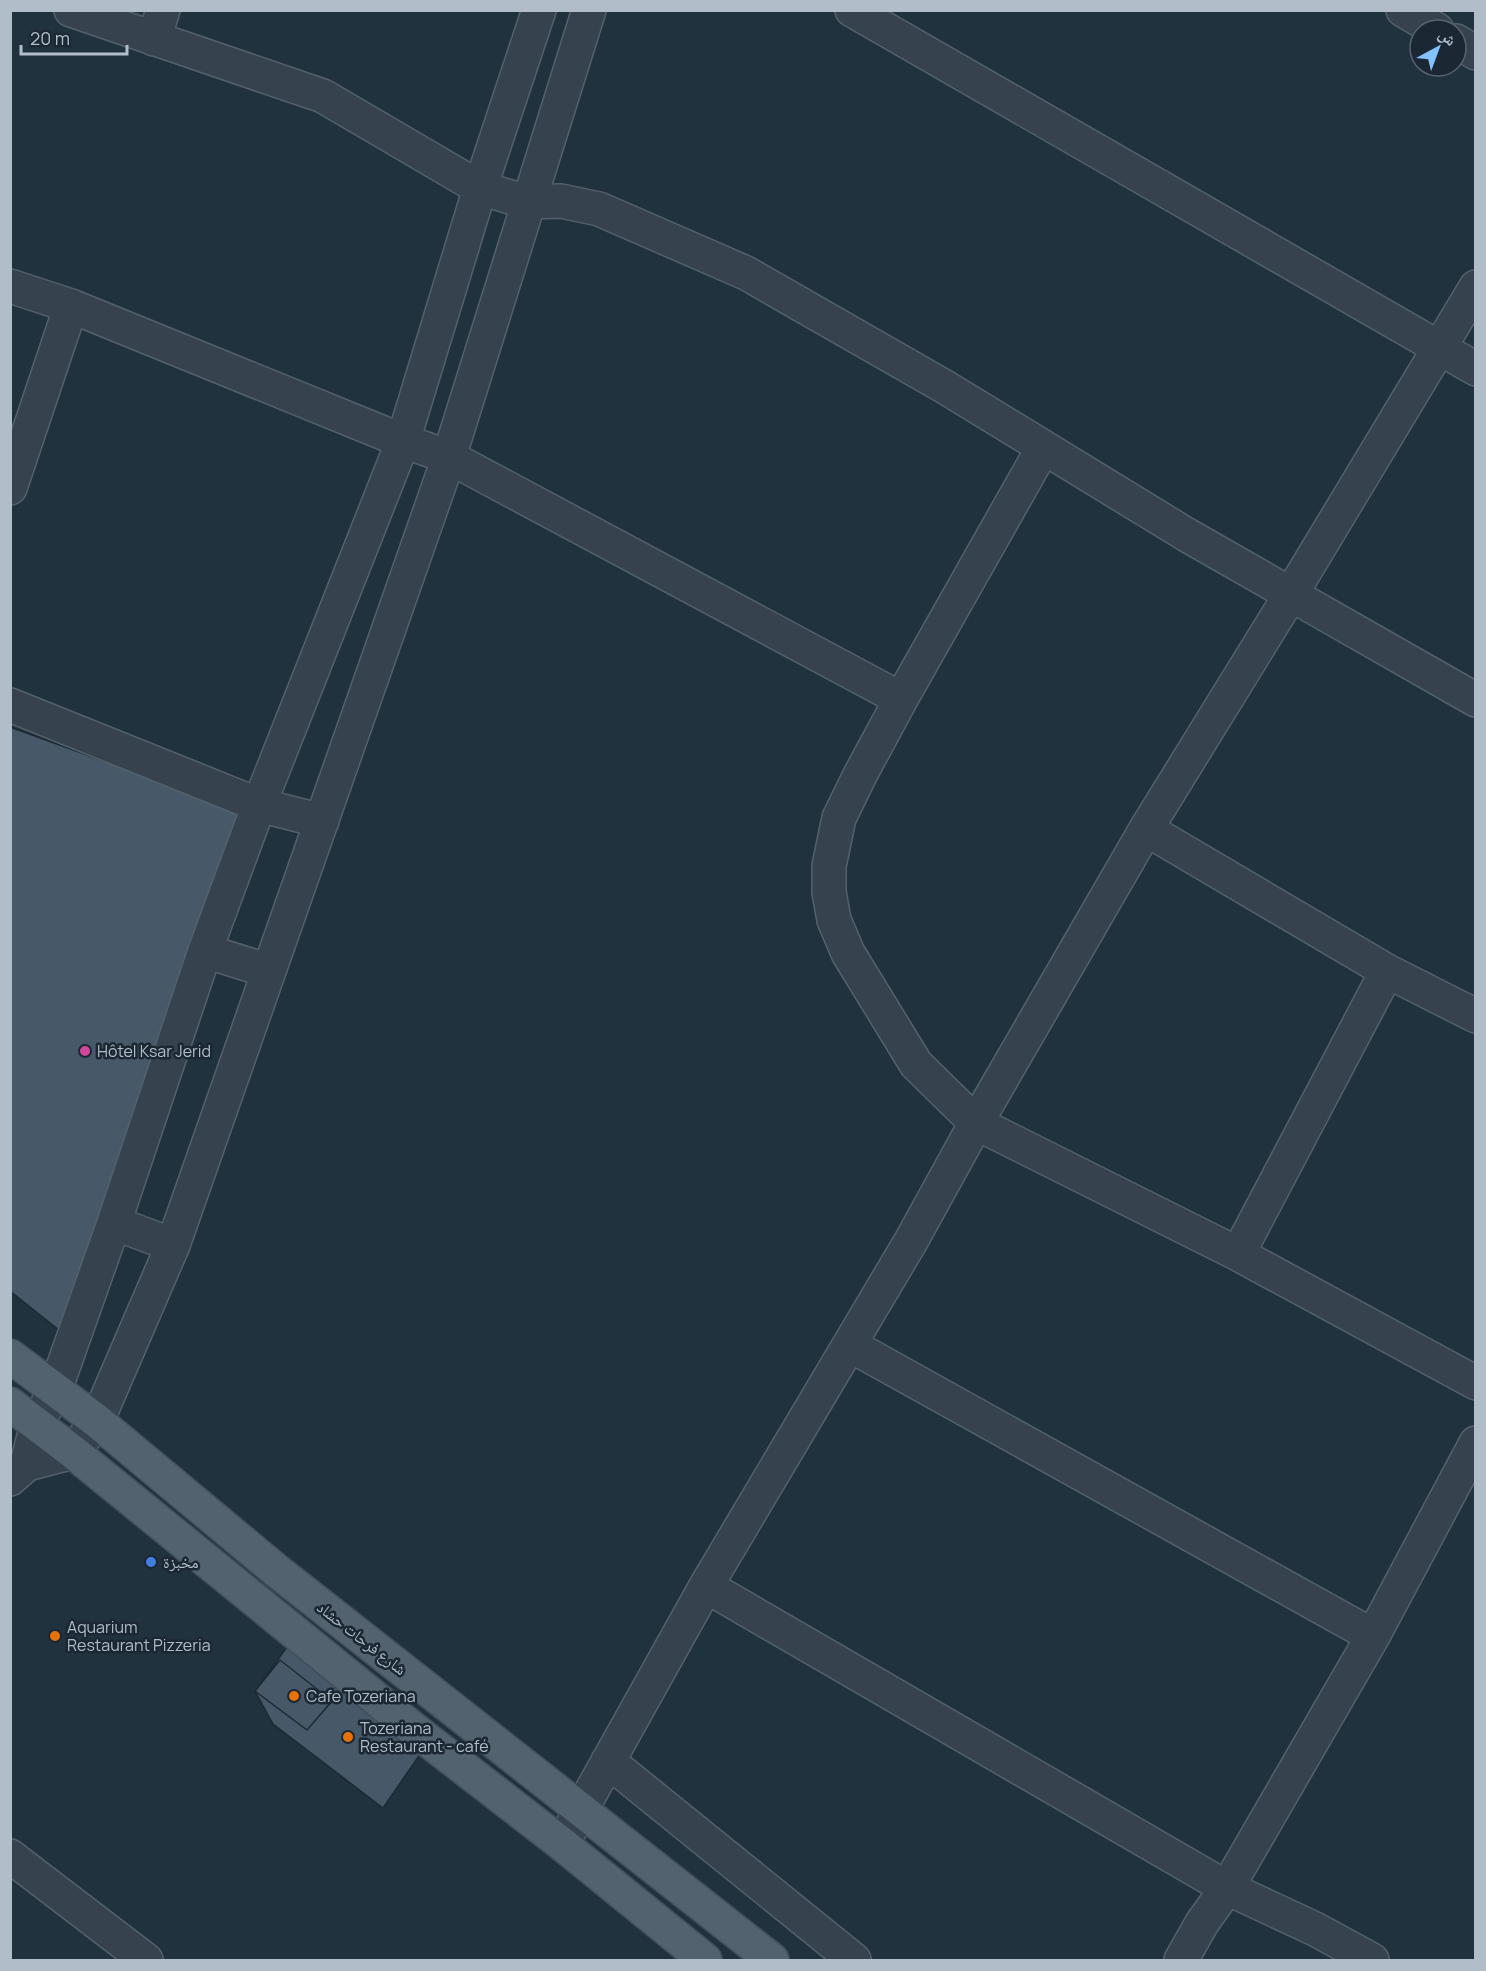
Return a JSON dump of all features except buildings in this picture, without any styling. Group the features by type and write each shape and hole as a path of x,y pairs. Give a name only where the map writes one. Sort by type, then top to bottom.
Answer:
{"main road":[{"name":"شارع فرحات حشاد","path":"10,1356 97,1421 277,1571 772,1960"},
{"path":"10,1404 73,1452 416,1731 562,1844 705,1960"},
{"path":"173,1534 195,1502"}],"street":[{"path":"71,10 158,25 323,96 480,188 528,202 561,201 599,209 746,273 945,387 1043,448 1476,700"},
{"path":"16,1471 55,1390 114,1223 205,951 259,805 403,441 480,188 539,10"},
{"path":"16,1471 73,1452 97,1421 173,1245 448,457 589,10"},
{"path":"1403,10 1417,18"},
{"path":"858,12 1476,369"},
{"path":"10,286 70,306 403,441 448,457 901,699"},
{"path":"562,1844 706,1586 911,1241 976,1123 1146,829 1476,287"},
{"path":"10,488 70,306"},
{"path":"1043,448 901,699 839,818 829,866 830,901 834,920 848,954 916,1064 976,1123 1238,1254 1476,1383"},
{"path":"10,705 259,805 322,821"},
{"path":"1146,829 1387,971 1476,1016"},
{"path":"205,951 269,970"},
{"path":"1238,1254 1387,971"},
{"path":"114,1223 173,1245"},
{"path":"850,1345 1373,1636"},
{"path":"1181,1960 1202,1923 1227,1888 1471,1462"},
{"path":"706,1586 1227,1888 1315,1929 1372,1960"},
{"path":"608,1761 854,1960"},
{"path":"10,1856 146,1960"}],"place":[{"name":"Hôtel Ksar Jerid","path":"85,1051"},
{"name":"مخبزة","path":"151,1562"},
{"name":"Aquarium Restaurant Pizzeria","path":"55,1636"},
{"name":"Cafe Tozeriana","path":"294,1696"},
{"name":"Tozeriana Restaurant - café","path":"348,1737"}]}
